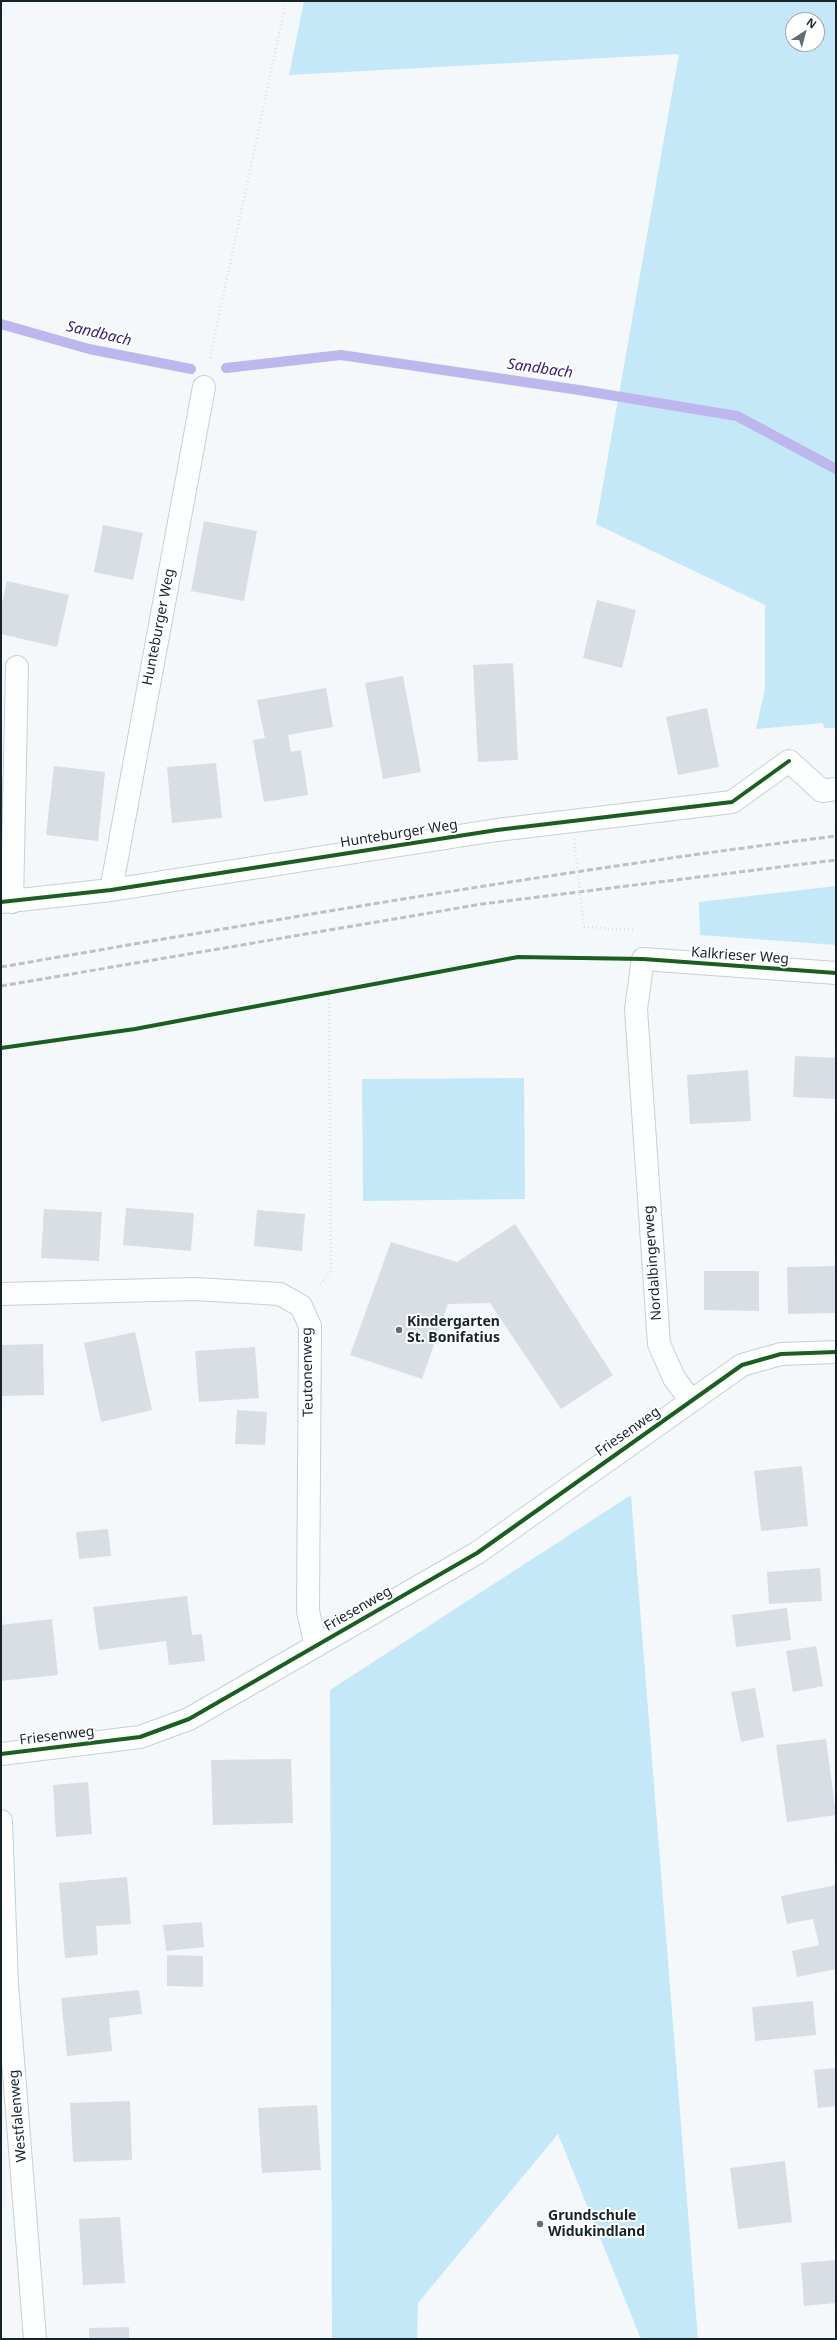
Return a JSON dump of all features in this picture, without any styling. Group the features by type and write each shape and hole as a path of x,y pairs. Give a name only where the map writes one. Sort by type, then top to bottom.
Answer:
{"street":[{"name":"Hunteburger Weg","path":"111,890 204,387"},
{"path":"7,902 17,668"},
{"name":"Hunteburger Weg","path":"7,902 111,890 497,830 732,802 789,762 822,791 836,789"},
{"name":"Kalkrieser Weg","path":"643,959 836,974"},
{"name":"Nordalbingerweg","path":"643,959 636,1009 659,1344 674,1378 691,1401"},
{"name":"Teutonenweg","path":"1,1294 194,1289 280,1294 302,1306 310,1326 308,1611 316,1646"},
{"path":"691,1401 742,1365 781,1354 836,1352"},
{"name":"Friesenweg","path":"1,1754 140,1737 189,1719 477,1553 691,1401"},
{"name":"Westfalenweg","path":"1,1821 4,1985 35,2339"}],"path":[{"path":"204,387 286,1"},
{"path":"574,839 584,926 642,930"},
{"path":"302,1306 331,1271 329,994"}],"shaded area":[{"path":"304,1 836,1 836,728 824,728 823,723 756,729 765,689 765,605 596,524 679,54 289,75"},
{"path":"836,886 836,945 700,935 699,902"},
{"path":"524,1078 525,1199 363,1201 362,1079"},
{"path":"631,1495 698,2339 641,2339 558,2134 418,2303 417,2339 332,2339 330,1690"}],"building":[{"path":"204,521 257,531 244,601 191,591"},
{"path":"103,525 143,533 133,580 94,572"},
{"path":"7,581 69,595 57,647 1,634 1,608"},
{"path":"597,600 636,610 622,668 583,658"},
{"path":"513,663 518,760 478,762 473,665"},
{"path":"403,676 421,772 383,779 365,683"},
{"path":"326,688 333,727 288,735 291,752 301,750 308,795 264,802 253,740 265,738 257,700"},
{"path":"707,708 719,767 678,775 666,717"},
{"path":"216,763 222,818 172,823 167,767"},
{"path":"54,766 105,772 98,841 46,835"},
{"path":"1,779 4,779 4,845 1,845"},
{"path":"795,1056 836,1058 836,1099 793,1097"},
{"path":"748,1070 751,1121 690,1124 687,1075"},
{"path":"126,1208 194,1213 191,1251 123,1245"},
{"path":"44,1209 102,1212 99,1261 41,1258"},
{"path":"257,1210 305,1214 302,1251 254,1246"},
{"name":"Kindergarten St. Bonifatius","path":"515,1224 613,1375 561,1409 490,1303 448,1304 422,1379 350,1355 391,1242 457,1262"},
{"path":"836,1266 836,1313 788,1314 787,1267"},
{"path":"704,1271 759,1271 759,1311 704,1310"},
{"path":"135,1332 152,1410 101,1422 84,1343"},
{"path":"43,1344 44,1395 1,1396 1,1345"},
{"path":"255,1347 259,1398 199,1402 195,1351"},
{"path":"237,1410 267,1412 265,1445 235,1444"},
{"path":"802,1466 808,1526 761,1531 754,1471"},
{"path":"108,1529 111,1556 79,1559 76,1532"},
{"path":"820,1568 822,1601 769,1604 767,1572"},
{"path":"187,1596 192,1635 202,1634 205,1661 169,1665 166,1641 99,1650 93,1607"},
{"path":"787,1608 791,1640 736,1647 732,1615"},
{"path":"52,1619 58,1675 1,1681 1,1625"},
{"path":"816,1646 823,1686 793,1692 786,1651"},
{"path":"755,1688 764,1737 741,1742 731,1692"},
{"path":"826,1739 836,1815 787,1822 776,1745"},
{"path":"291,1759 293,1823 213,1825 211,1760"},
{"path":"88,1782 92,1834 56,1837 53,1785"},
{"path":"127,1877 131,1924 96,1926 98,1955 65,1958 59,1883"},
{"path":"836,1885 836,1969 797,1977 792,1951 819,1945 813,1919 787,1924 781,1896"},
{"path":"202,1922 204,1947 166,1951 163,1925"},
{"path":"167,1955 203,1956 203,1987 167,1986"},
{"path":"139,1990 142,2014 109,2018 112,2051 67,2056 61,1998"},
{"path":"813,2001 816,2035 755,2041 752,2007"},
{"path":"836,2068 836,2106 818,2108 814,2070"},
{"path":"130,2101 132,2160 73,2162 70,2103"},
{"path":"317,2105 321,2170 262,2173 258,2108"},
{"path":"785,2161 792,2222 738,2229 730,2168"},
{"path":"120,2217 125,2283 83,2285 79,2219"},
{"path":"836,2260 836,2303 804,2306 801,2263"},
{"path":"129,2327 129,2339 89,2339 89,2328"}],"waterway":[{"name":"Sandbach","path":"1,324 89,349 191,369"},
{"name":"Sandbach","path":"226,368 341,355 579,390 737,416 836,469"}],"railway":[{"path":"1,967 522,880 626,864 836,836"},
{"path":"1,986 482,904 836,860"}],"cycle path":[{"path":"1,902 111,890 497,830 732,802 789,761"},
{"path":"1,1048 135,1029 518,957 643,959 836,973"},
{"path":"1,1754 140,1737 189,1719 477,1553 742,1365 781,1354 836,1352"}],"place":[{"name":"Kindergarten St. Bonifatius","path":"399,1330"},
{"name":"Grundschule Widukindland","path":"540,2224"}]}
